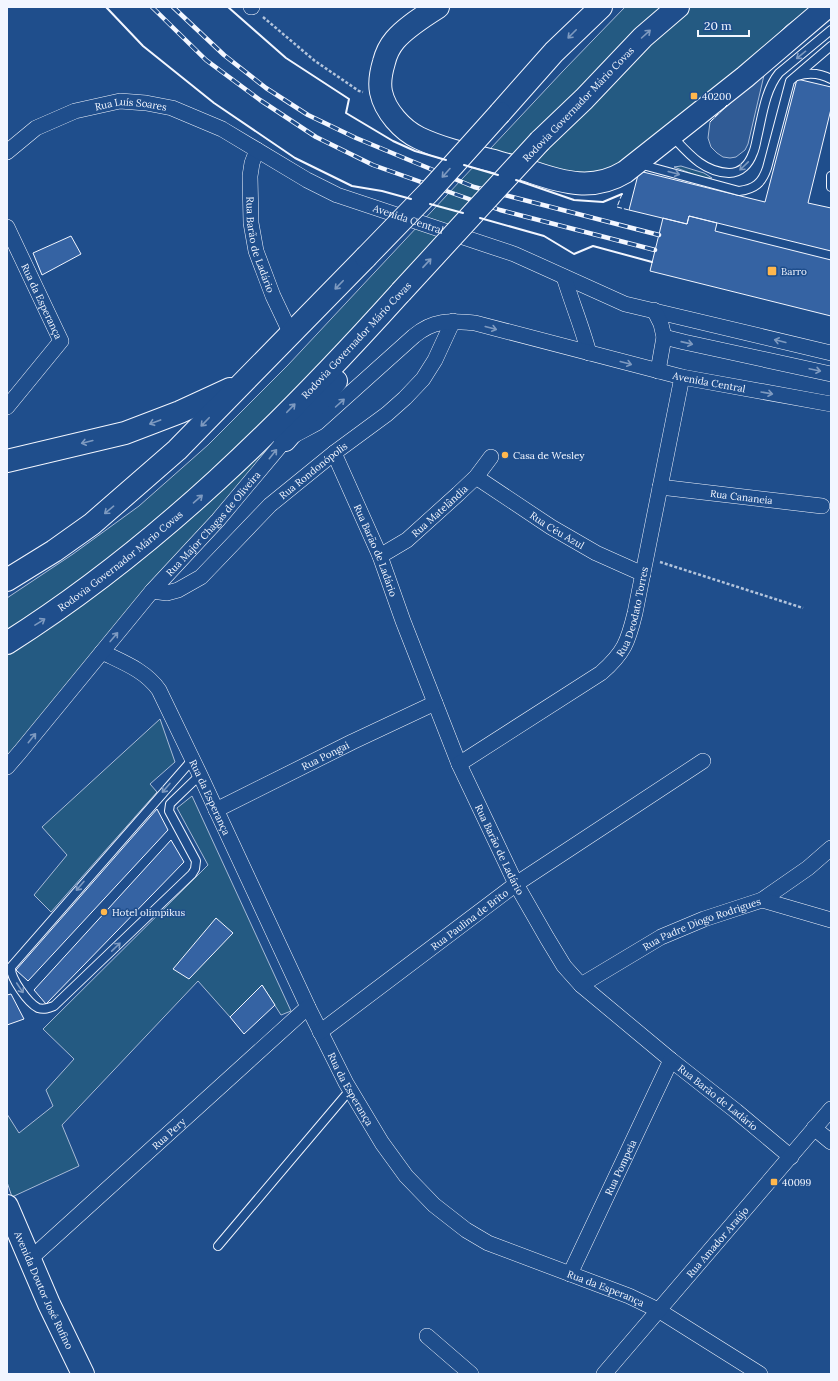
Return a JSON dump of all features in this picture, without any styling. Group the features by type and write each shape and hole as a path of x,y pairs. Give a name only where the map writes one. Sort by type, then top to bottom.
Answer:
{"main road":[{"path":"438,7 402,33 394,41 387,53 380,77 381,92 391,114 401,126 418,138 442,147 569,183 599,183 619,176 672,136 745,77 827,7"},
{"path":"7,580 54,551 92,524 177,450 366,257 428,192 554,52 601,7"},
{"name":"Rodovia Governador Mário Covas","path":"7,642 47,617 132,554 200,496 252,448 361,336 540,142 584,99 643,36 678,7"},
{"path":"285,440 344,371 351,361 361,336"},
{"path":"7,461 125,433 180,412 242,384"},
{"name":"Avenida Doutor José Rufino","path":"7,1206 49,1304 83,1374"}],"street":[{"name":"Rua Luís Soares","path":"7,152 36,128 75,111 120,101 146,103 172,108 222,129 256,150"},
{"name":"Avenida Central","path":"256,150 307,180 337,195 514,254 625,304 831,353"},
{"name":"Rua Barão de Ladário","path":"256,150 250,176 252,230 256,251 273,296 291,334"},
{"name":"Rua da Esperança","path":"7,227 61,341 7,407"},
{"path":"564,277 583,329 589,353"},
{"path":"654,310 661,324 664,337 658,371"},
{"name":"Avenida Central","path":"453,321 475,323 682,377 831,404"},
{"name":"Rua Major Chagas de Oliveira","path":"7,767 152,591 218,520 285,440 317,423 423,328 437,323 453,321"},
{"name":"Rua Rondonópolis","path":"152,591 167,593 178,590 201,578 270,505 334,453 387,414 405,398 423,379 435,360 453,321"},
{"path":"664,337 831,374"},
{"name":"Rua Deodato Torres","path":"459,764 601,673 621,654 631,628 643,574 682,377"},
{"name":"Rua Barão de Ladário","path":"334,453 380,556 403,621 459,764 516,884 564,966 581,985 791,1157"},
{"name":"Rua Matelândia","path":"380,556 407,540 476,477 491,457"},
{"name":"Rua Céu Azul","path":"476,477 551,527 596,553 643,574"},
{"name":"Rua Cananeia","path":"660,487 822,506"},
{"name":"Rua da Esperança","path":"102,652 132,667 150,679 159,690 320,1032 350,1090 382,1143 406,1176 434,1205 466,1230 488,1243 629,1296 658,1310 760,1374"},
{"name":"Rua Pongai","path":"216,810 352,742 435,703"},
{"name":"Rua Paulina de Brito","path":"320,1032 516,884 703,761"},
{"path":"762,900 808,868 831,848"},
{"name":"Rua Padre Diogo Rodrigues","path":"581,985 661,937 704,919 762,900 831,920"},
{"name":"Rua Pery","path":"30,1259 308,1007"},
{"name":"Rua Pompeia","path":"570,1274 671,1060"},
{"name":"Rua Amador Araújo","path":"604,1374 831,1109"},
{"path":"814,1128 831,1142"},
{"path":"427,1336 471,1374"}],"lane":[{"path":"672,136 697,162 708,168 734,173 740,170 750,160 754,152 766,101 774,79 779,72 831,30"},
{"path":"636,163 739,191 747,190 756,186 763,178 767,168 788,85 794,77 831,46"},
{"path":"794,77 810,73 818,74 831,79"},
{"path":"831,177 831,187"},
{"path":"192,760 11,967 10,972 13,978 29,1000 38,1008 45,1009 54,1006 192,874 195,869 196,861 169,807 173,801 200,775"},
{"path":"218,1246 350,1090"}],"path":[{"path":"252,7 314,61 359,91 370,93 381,92"},
{"path":"646,557 803,608"}],"shaded area":[{"path":"625,7 666,7 527,139 407,270 314,375 153,527 7,634 7,598 73,554 139,506 208,445 288,365 563,71"},
{"path":"678,7 812,7 786,26 724,89 604,174 523,170"},
{"path":"765,71 748,144 745,150 736,157 723,157 711,147 708,138 710,122"},
{"path":"681,166 704,173 712,178 703,178 674,167"},
{"path":"329,376 7,763 7,649"},
{"path":"160,719 175,762 150,784 157,792 51,912 34,895 67,855 42,827"},
{"path":"192,796 291,1011 281,1015 262,985 230,1017 198,981 62,1125 79,1166 12,1197 7,1182 7,1114 19,1133 53,1106 46,1090 74,1059 43,1029 208,865 177,808"}],"building":[{"path":"797,79 831,87 831,109 808,203 831,208 831,251 689,216 687,224 629,210 639,171 765,202"},
{"path":"689,216 717,223 715,231 831,260 831,316 650,271 663,218 687,224"},
{"path":"71,236 81,254 42,275 33,253"},
{"path":"157,809 168,830 28,981 16,970"},
{"path":"171,840 184,862 46,1004 34,990"},
{"path":"216,918 233,933 189,979 173,969"},
{"path":"262,985 275,1005 244,1034 230,1017"},
{"path":"11,994 24,1019 7,1025 7,995"}],"railway":[{"path":"152,7 206,60 260,100 316,137 373,165 500,210 655,250"},
{"path":"173,7 224,55 266,88 308,115 356,138 474,187 659,235"}],"fence":[{"path":"710,122 727,105"},
{"path":"622,194 617,207 629,210"}],"wall":[{"path":"106,7 143,46 214,103 295,158 352,186 382,191 411,199"},
{"path":"228,7 286,58 349,99 346,113 393,141 415,151 446,160"},
{"path":"464,165 498,175"},
{"path":"516,180 574,200 603,202 622,194"},
{"path":"430,204 463,213"},
{"path":"480,218 544,236 574,254 593,246 652,262"}],"place":[{"name":"40200","path":"694,96"},
{"name":"Barro","path":"772,271"},
{"name":"Casa de Wesley","path":"505,455"},
{"name":"Hotel olimpikus","path":"104,912"},
{"name":"40099","path":"774,1182"}]}
